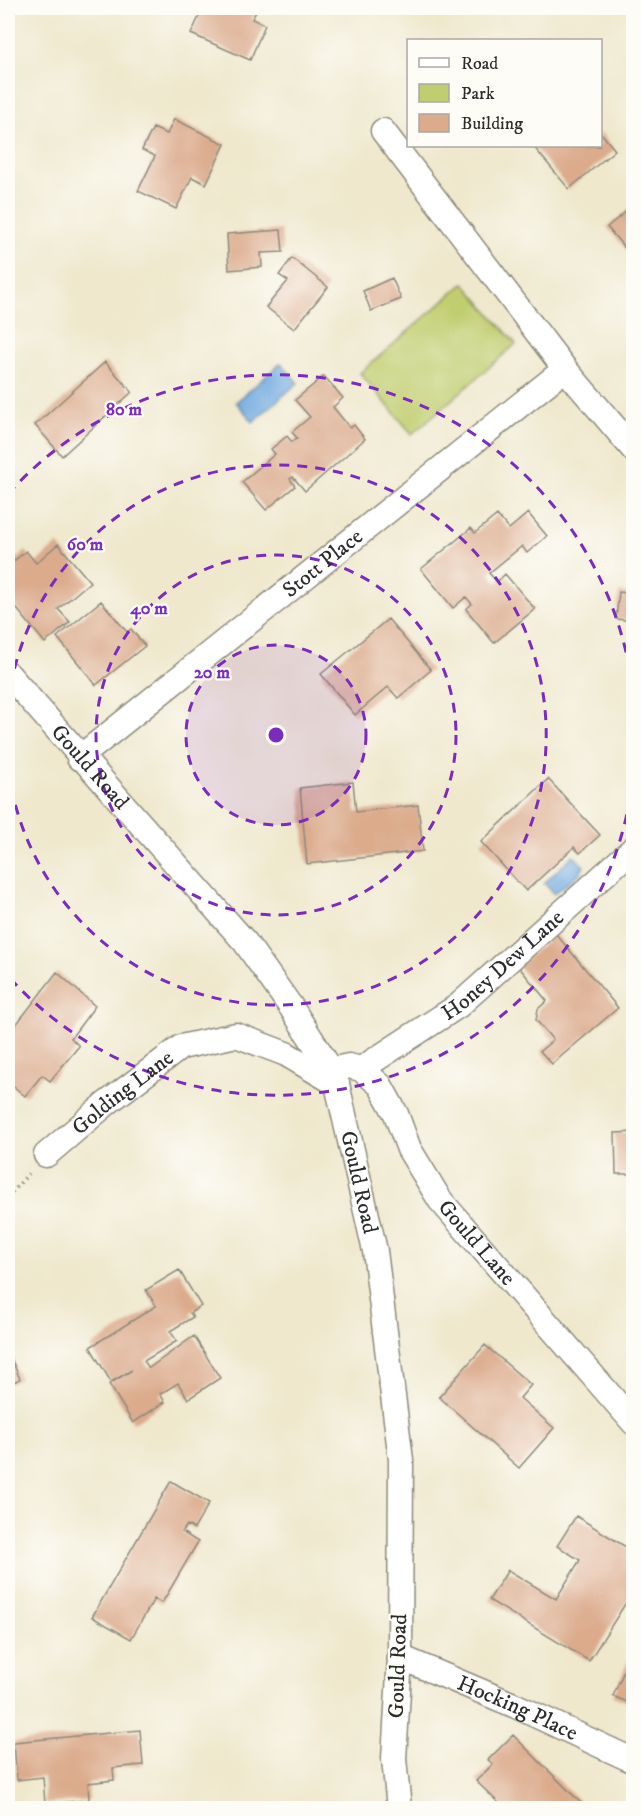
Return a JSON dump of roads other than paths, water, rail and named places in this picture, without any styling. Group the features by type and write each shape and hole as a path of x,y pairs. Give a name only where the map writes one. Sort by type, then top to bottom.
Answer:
{"street":[{"path":"383,131 565,369 633,450"},
{"name":"Stott Place","path":"80,758 565,369"},
{"name":"Gould Road","path":"8,674 244,942 291,1006 334,1077 375,1251 401,1460 400,1657 394,1760 399,1809"},
{"name":"Honey Dew Lane","path":"361,1069 458,1006 633,848"},
{"name":"Golding Lane","path":"46,1155 107,1103 181,1047 236,1035 286,1054 334,1077"},
{"path":"334,1077 349,1066 361,1069"},
{"name":"Gould Lane","path":"361,1069 380,1085 396,1114 409,1149 440,1200 633,1424"},
{"name":"Hocking Place","path":"400,1657 516,1706 633,1761"}],"water":[{"path":"281,363 298,383 253,422 236,402"},
{"path":"573,855 584,866 579,874 554,894 544,883"}]}
